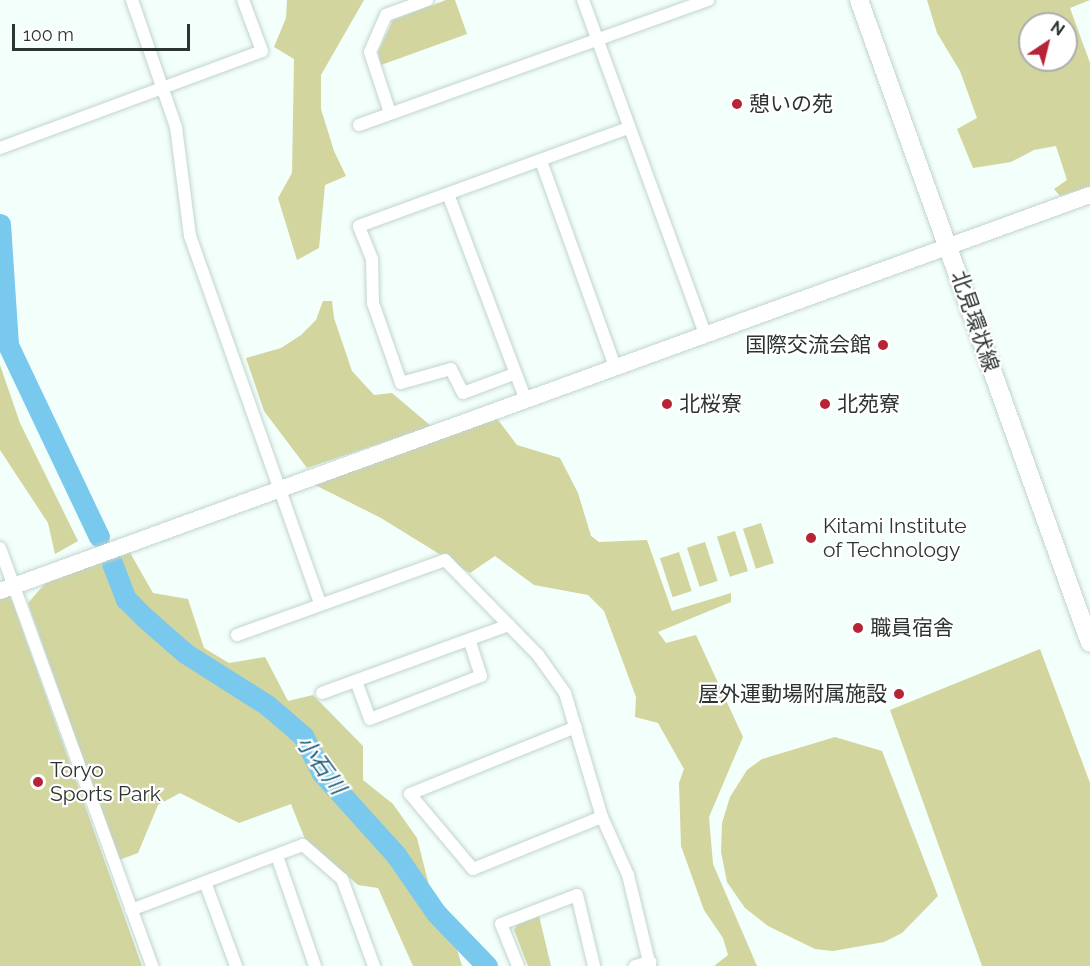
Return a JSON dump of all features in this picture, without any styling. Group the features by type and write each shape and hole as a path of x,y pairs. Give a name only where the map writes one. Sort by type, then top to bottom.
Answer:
{"main road":[{"name":"北見環状線","path":"859,0 1090,643"}],"street":[{"path":"132,0 176,127 190,236 320,604"},
{"path":"0,148 162,86 262,51 243,0"},
{"path":"390,113 370,52 386,15 427,0"},
{"path":"583,0 705,334"},
{"path":"359,125 708,0"},
{"path":"514,374 463,393 451,369 401,383 373,303 372,259 359,226 628,128"},
{"path":"541,161 615,367"},
{"path":"448,194 514,374 526,400"},
{"path":"7,588 1090,195"},
{"path":"0,548 7,588 152,966"},
{"path":"237,635 445,560 509,625 565,693 602,817 628,874 644,965"},
{"path":"322,693 509,625"},
{"path":"356,681 370,719 481,676 469,640"},
{"path":"576,727 410,794 472,869 602,817"},
{"path":"131,910 303,845 342,879 374,966"},
{"path":"277,856 315,966"},
{"path":"205,882 236,966"},
{"path":"518,966 501,924 577,895 594,966"}],"green space":[{"path":"287,0 364,0 321,75 321,109 334,151 346,176 325,185 319,248 297,260 278,198 292,173 294,59 274,47 286,18"},
{"path":"446,0 455,0 467,34 381,65 378,52 393,20"},
{"path":"927,0 1090,0 1070,8 1071,12 1018,12 1018,72 1078,72 1078,30 1090,63 1090,186 1060,196 1054,189 1067,180 1056,146 1034,150 1011,162 973,168 957,129 977,118 960,71 937,33"},
{"path":"323,301 332,301 334,318 352,371 374,395 392,393 431,426 307,468 264,411 246,358 281,348 301,335 316,320"},
{"path":"0,365 20,423 78,541 55,554 48,523 0,450"},
{"path":"495,416 517,445 560,458 578,493 591,536 599,542 647,540 672,611 731,593 731,602 658,632 666,643 696,635 743,737 709,817 713,864 757,966 714,966 728,955 723,938 704,910 681,846 679,783 684,769 658,723 635,717 636,697 604,611 588,595 534,585 495,556 470,573 381,518 315,485"},
{"path":"761,523 774,563 756,569 743,529"},
{"path":"735,531 748,571 730,577 717,537"},
{"path":"705,542 718,581 700,587 687,548"},
{"path":"129,551 153,593 188,599 204,648 229,663 265,657 288,701 313,695 363,746 363,780 393,804 417,838 433,901 453,936 462,966 413,966 378,888 358,885 305,839 291,804 239,823 180,793 158,805 138,853 119,860 28,603 49,579"},
{"path":"679,552 692,591 673,597 660,558"},
{"name":"Toryo Sports Park","path":"10,595 142,966 0,966 0,599"},
{"path":"1040,649 1090,783 1090,966 982,966 890,710"},
{"path":"835,737 882,751 938,896 902,933 884,942 833,951 815,949 768,926 745,908 727,882 721,852 722,823 730,797 747,770 762,759"},
{"path":"539,916 551,966 528,966 514,930 517,925"}],"waterway":[{"name":"小石川","path":"0,224 8,345 99,537"},
{"name":"小石川","path":"112,563 126,599 145,618 185,653 267,705 303,736 322,773 396,855 436,913 487,966"}],"place":[{"name":"憩いの苑","path":"737,104"},
{"name":"国際交流会館","path":"883,345"},
{"name":"北桜寮","path":"667,404"},
{"name":"北苑寮","path":"825,404"},
{"name":"Kitami Institute of Technology","path":"811,538"},
{"name":"職員宿舎","path":"858,628"},
{"name":"屋外運動場附属施設","path":"899,694"},
{"name":"Toryo Sports Park","path":"38,782"}]}
